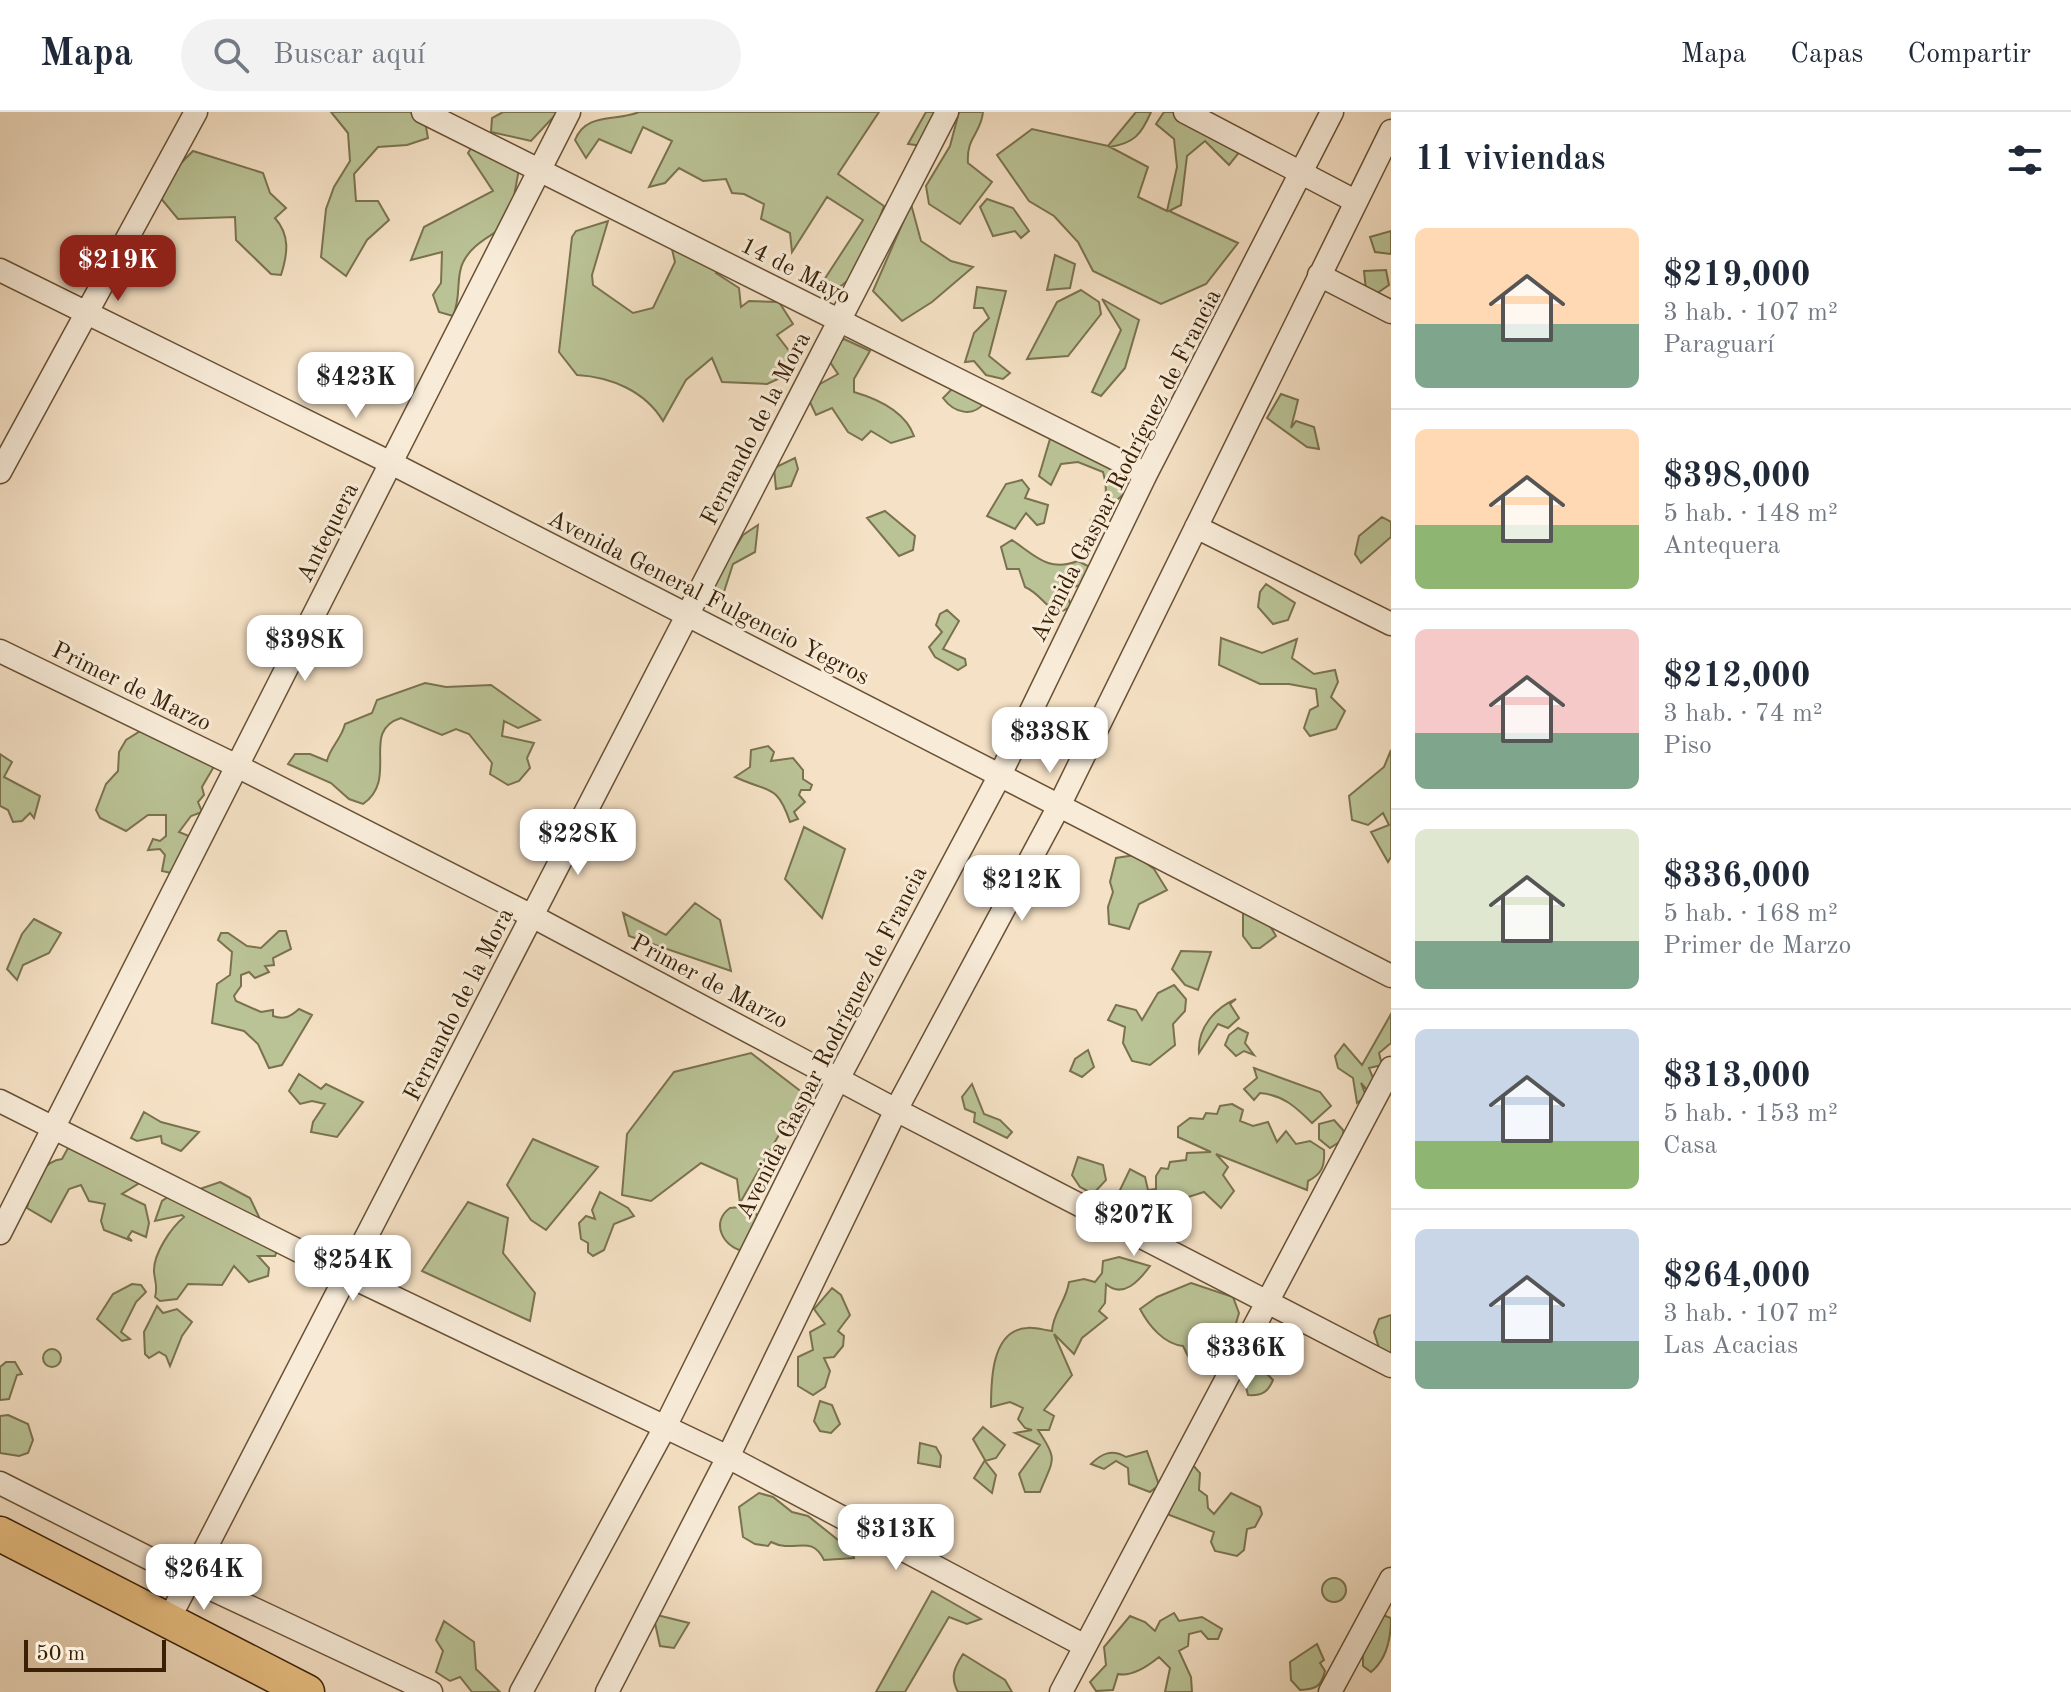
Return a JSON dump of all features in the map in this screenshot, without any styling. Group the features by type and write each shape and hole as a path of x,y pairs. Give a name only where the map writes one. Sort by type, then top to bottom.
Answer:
{"highway":[{"path":"0,1534 307,1692"}],"street":[{"path":"0,472 196,112"},
{"name":"14 de Mayo","path":"423,112 1146,474"},
{"name":"Antequera","path":"0,1233 569,112"},
{"name":"Fernando de la Mora","path":"168,1621 947,112"},
{"path":"1185,112 1355,201"},
{"name":"Avenida Gaspar Rodríguez de Francia","path":"521,1692 664,1429 838,1079 1000,775 1146,474 1332,112"},
{"path":"607,1692 728,1457 896,1110 1059,806 1391,131"},
{"name":"Avenida General Fulgencio Yegros","path":"0,270 391,463 1391,976"},
{"path":"1319,275 1391,312"},
{"path":"1196,527 1391,624"},
{"name":"Primer de Marzo","path":"0,651 237,766 532,916 896,1110 1391,1366"},
{"path":"1061,1692 1391,1068"},
{"path":"0,1101 347,1275 728,1457 1085,1646"},
{"path":"0,1483 190,1579 431,1692"},
{"path":"1330,1692 1391,1579"}],"green space":[{"path":"331,112 410,112 425,121 428,138 407,145 378,147 354,174 356,201 378,201 389,220 367,240 346,276 321,257 326,209 334,187 350,161 348,133"},
{"path":"503,112 558,112 531,141 491,132 492,118"},
{"path":"639,112 879,112 838,174 884,206 852,276 836,288 824,280 863,220 827,197 792,252 790,233 761,219 764,204 744,194 732,193 726,179 703,181 679,168 665,183 649,187 672,141 643,127 631,153 599,139 586,158 575,140 586,125"},
{"path":"926,112 942,112 923,146 908,144"},
{"path":"959,112 983,112 980,126 969,147 968,163 992,182 960,224 929,204 926,186 950,146"},
{"path":"1136,112 1151,112 1144,127 1131,140 1110,147 1148,167 1138,197 1167,211 1177,167 1174,139 1156,124 1164,112 1173,112 1241,150 1229,165 1205,141 1187,156 1181,205 1169,211 1238,243 1206,284 1161,304 1093,271 1078,242 1054,216 1029,201 997,155 1032,129 1108,146"},
{"path":"477,139 519,169 509,224 472,249 462,264 453,316 439,312 433,295 441,283 442,252 411,260 424,227 493,191 468,153"},
{"path":"193,151 263,173 270,193 286,208 275,218 283,231 286,245 281,275 271,274 236,240 235,217 178,219 154,190"},
{"path":"987,199 1013,208 1029,231 1021,238 1015,231 993,236 980,207"},
{"path":"911,204 921,241 951,261 973,267 932,302 902,321 873,291"},
{"path":"608,221 592,275 593,285 633,313 653,308 675,262 671,245 729,258 716,273 739,288 741,307 749,301 779,302 793,324 777,335 790,352 789,374 767,384 722,382 712,358 686,380 663,421 647,401 626,388 602,379 577,375 559,352 572,237 576,231"},
{"path":"1391,231 1391,254 1375,252 1370,237"},
{"path":"1055,255 1075,264 1070,288 1047,290"},
{"path":"1386,270 1389,285 1367,300 1364,271"},
{"path":"977,287 1006,291 989,356 1010,373 1003,379 986,375 974,361 965,362 974,333 989,318 983,308 974,308"},
{"path":"1081,290 1099,302 1101,314 1068,356 1027,359 1057,302"},
{"path":"1102,299 1139,320 1125,368 1101,396 1092,392 1121,330"},
{"path":"844,339 870,351 854,379 854,392 881,402 897,413 914,436 891,443 871,431 862,440 848,432 832,408 816,415 809,400 820,384 838,374 828,359 831,346"},
{"path":"952,389 985,402 969,412 958,410 943,398"},
{"path":"1281,394 1298,400 1291,428 1296,421 1314,427 1319,449 1307,447 1267,418"},
{"path":"1058,435 1123,468 1129,480 1125,493 1117,500 1104,526 1091,520 1105,498 1103,472 1078,462 1061,464 1051,485 1039,476 1050,439"},
{"path":"795,458 798,469 791,486 776,489 774,468"},
{"path":"1022,480 1029,489 1025,498 1048,505 1044,523 1037,525 1026,513 1015,529 987,516 1006,484"},
{"path":"885,511 915,536 913,550 899,556 867,518"},
{"path":"1382,517 1391,522 1391,537 1361,563 1355,554 1359,536"},
{"path":"758,525 755,552 733,564 722,598 717,603 710,589 743,535"},
{"path":"1012,540 1051,564 1078,561 1094,569 1088,582 1066,590 1071,607 1058,613 1025,587 1019,569 1007,569 1001,547"},
{"path":"1266,584 1295,603 1288,620 1273,624 1258,607 1260,592"},
{"path":"947,610 959,621 943,649 965,659 966,665 958,670 935,657 929,647 942,632 936,625 940,614"},
{"path":"1221,638 1262,653 1297,639 1292,658 1314,674 1335,670 1338,682 1331,697 1345,711 1336,729 1310,736 1304,728 1310,710 1318,706 1316,689 1289,684 1260,684 1219,665"},
{"path":"425,683 446,687 491,685 540,720 518,728 504,721 502,736 534,743 527,758 530,768 519,781 508,785 490,774 492,763 469,734 456,729 442,735 401,718 389,724 383,733 379,781 374,793 363,804 349,799 331,783 288,764 295,754 310,754 327,761 345,724 372,713 377,700"},
{"path":"142,730 216,763 202,787 204,795 198,802 202,812 191,816 179,832 189,836 176,874 162,871 165,855 160,849 148,850 153,839 160,841 166,836 166,815 148,815 126,831 100,818 96,810 106,784 118,771 119,752 126,740"},
{"path":"768,746 774,752 771,761 793,758 803,770 803,779 812,785 810,790 801,790 799,795 805,802 794,812 798,819 790,822 776,795 735,777 750,767 751,750"},
{"path":"1391,750 1391,857 1388,862 1371,832 1389,825 1383,813 1368,825 1352,820 1349,796 1384,767"},
{"path":"0,754 12,762 4,777 40,796 34,818 30,813 22,821 13,822 8,810 0,806"},
{"path":"804,827 845,849 822,918 785,879"},
{"path":"1135,855 1154,869 1167,890 1139,904 1129,929 1109,924 1108,907 1113,892 1110,882 1116,858"},
{"path":"695,903 720,920 731,971 629,936 623,913 666,935"},
{"path":"1243,912 1266,919 1276,936 1260,948 1252,948 1243,936"},
{"path":"34,919 61,933 49,953 23,965 17,980 7,969 22,934"},
{"path":"279,931 286,931 291,949 273,958 274,965 265,966 269,972 255,978 249,972 241,975 241,986 234,996 236,1001 261,1012 273,1010 273,1016 280,1018 299,1009 312,1015 282,1065 269,1068 258,1044 244,1031 212,1023 217,984 230,975 232,952 218,940 221,933 228,933 247,946 261,948"},
{"path":"1181,951 1211,952 1198,990 1185,985 1172,969"},
{"path":"1174,985 1186,999 1185,1011 1173,1024 1175,1045 1150,1065 1132,1061 1123,1043 1125,1027 1108,1020 1116,1005 1136,1010 1142,1020 1158,993"},
{"path":"1236,999 1230,1004 1239,1018 1228,1028 1218,1024 1199,1053 1204,1027 1215,1013"},
{"path":"1391,1014 1391,1043 1379,1053 1382,1065 1369,1068 1375,1083 1367,1090 1361,1083 1366,1096 1357,1103 1353,1078 1338,1068 1335,1056 1344,1044 1362,1065"},
{"path":"1238,1028 1248,1033 1245,1043 1254,1055 1244,1051 1236,1056 1225,1045 1229,1035"},
{"path":"1088,1050 1094,1067 1082,1077 1070,1071 1075,1059"},
{"path":"751,1053 803,1093 740,1203 737,1179 701,1163 651,1201 622,1195 627,1134 674,1072"},
{"path":"1254,1068 1320,1092 1331,1106 1312,1123 1295,1107 1276,1096 1260,1093 1254,1100 1244,1089 1257,1078"},
{"path":"299,1074 321,1089 326,1084 363,1102 337,1137 311,1132 313,1122 325,1104 312,1101 300,1104 289,1091"},
{"path":"972,1084 984,1114 1000,1120 1012,1132 1007,1138 974,1122 975,1113 965,1109 962,1097"},
{"path":"1232,1104 1243,1110 1240,1121 1253,1126 1268,1122 1277,1142 1286,1131 1296,1144 1310,1141 1324,1150 1322,1169 1308,1181 1307,1190 1216,1154 1228,1167 1223,1175 1234,1191 1221,1208 1204,1192 1188,1197 1164,1223 1149,1203 1139,1206 1136,1212 1124,1209 1129,1198 1120,1190 1130,1169 1145,1177 1148,1190 1156,1189 1156,1176 1161,1168 1168,1169 1170,1162 1186,1160 1187,1153 1211,1152 1178,1137 1178,1127 1190,1118 1203,1119 1206,1113 1217,1114 1220,1106"},
{"path":"144,1112 161,1122 199,1132 181,1151 162,1143 161,1136 137,1141 131,1138"},
{"path":"1334,1120 1343,1130 1344,1139 1330,1148 1319,1139 1319,1124"},
{"path":"533,1139 598,1167 546,1230 531,1220 507,1185"},
{"path":"68,1148 79,1149 141,1182 122,1194 145,1205 149,1223 146,1237 132,1231 128,1237 132,1241 104,1230 101,1221 105,1204 89,1201 81,1185 69,1189 51,1222 27,1208 42,1171 54,1161 62,1159"},
{"path":"1078,1157 1103,1165 1106,1180 1093,1194 1080,1187 1072,1175"},
{"path":"220,1182 250,1198 261,1221 197,1190"},
{"path":"600,1192 628,1208 634,1216 614,1224 604,1250 593,1256 588,1252 588,1243 581,1239 579,1223 586,1216 595,1219 592,1210"},
{"path":"171,1195 278,1248 275,1256 258,1256 269,1268 268,1276 249,1282 234,1266 222,1285 188,1284 177,1299 160,1301 155,1297 156,1257 169,1234 184,1217 155,1221 162,1201"},
{"path":"468,1202 508,1218 503,1253 535,1293 530,1321 422,1271"},
{"path":"752,1206 758,1218 743,1251 725,1239 720,1227 721,1220 730,1208"},
{"path":"1119,1257 1150,1266 1136,1282 1124,1289 1118,1290 1106,1284 1105,1303 1099,1311 1107,1318 1082,1338 1074,1354 1054,1334 1072,1375 1044,1410 1054,1416 1049,1430 1038,1430 1051,1455 1048,1473 1040,1492 1025,1492 1019,1474 1040,1445 1015,1433 1032,1430 1025,1428 1018,1419 1023,1408 1010,1402 991,1407 993,1372 1000,1347 1015,1331 1030,1328 1052,1331 1069,1282 1084,1279 1095,1282 1102,1273 1103,1261"},
{"path":"1191,1283 1233,1297 1239,1313 1232,1337 1224,1344 1223,1361 1212,1374 1193,1366 1183,1346 1170,1342 1158,1333 1140,1309 1157,1297"},
{"path":"132,1284 141,1285 146,1292 136,1302 121,1332 130,1339 122,1341 97,1319 113,1294"},
{"path":"832,1288 841,1295 850,1315 838,1331 844,1336 843,1346 834,1357 824,1358 830,1371 825,1387 813,1395 798,1386 798,1357 813,1350 810,1332 825,1324 814,1309"},
{"path":"157,1306 163,1313 177,1309 192,1322 182,1336 170,1366 166,1356 159,1352 149,1358 145,1354 144,1332"},
{"path":"1391,1315 1391,1354 1379,1348 1374,1332 1379,1319"},
{"path":"48,1349 56,1349 61,1358 59,1365 48,1367 43,1362 43,1354"},
{"path":"6,1362 15,1362 22,1374 17,1375 9,1399 0,1400 0,1367"},
{"path":"1261,1368 1273,1380 1261,1394 1248,1395 1245,1383"},
{"path":"820,1401 832,1405 840,1424 831,1433 820,1431 814,1421"},
{"path":"8,1415 28,1424 33,1440 28,1453 19,1456 0,1453 0,1416"},
{"path":"983,1427 1005,1445 996,1458 985,1461 996,1475 992,1493 974,1478 985,1460 973,1439"},
{"path":"920,1443 936,1447 941,1456 940,1467 918,1463"},
{"path":"1147,1451 1159,1485 1150,1492 1129,1484 1128,1468 1116,1461 1104,1469 1091,1464 1107,1453 1126,1457"},
{"path":"1191,1463 1200,1473 1199,1490 1207,1496 1208,1508 1214,1514 1231,1493 1260,1507 1262,1514 1255,1527 1247,1529 1244,1550 1237,1556 1215,1551 1211,1542 1214,1532 1159,1511"},
{"path":"759,1493 773,1497 792,1512 808,1516 852,1551 854,1558 824,1560 814,1547 771,1542 768,1546 755,1544 743,1537 739,1507"},
{"path":"1334,1578 1345,1585 1346,1590 1339,1601 1334,1602 1323,1595 1322,1590 1329,1579"},
{"path":"932,1591 981,1619 967,1624 949,1617 905,1692 876,1692"},
{"path":"1174,1613 1179,1621 1202,1617 1222,1629 1218,1639 1208,1639 1201,1631 1189,1634 1188,1646 1179,1651 1191,1677 1192,1692 1165,1692 1170,1668 1159,1657 1134,1672 1118,1674 1113,1690 1096,1691 1090,1682 1106,1665 1104,1647 1130,1616 1145,1622 1155,1631 1160,1621"},
{"path":"653,1614 689,1623 674,1648 660,1646"},
{"path":"1380,1614 1391,1618 1390,1632 1384,1654 1371,1672 1363,1666 1363,1645"},
{"path":"444,1621 474,1642 476,1669 500,1692 472,1692 460,1677 450,1681 436,1672 443,1651 436,1640"},
{"path":"1317,1644 1324,1660 1320,1663 1325,1671 1320,1684 1300,1690 1291,1680 1290,1662"},
{"path":"963,1654 1005,1680 1012,1692 958,1692 954,1673"}]}
